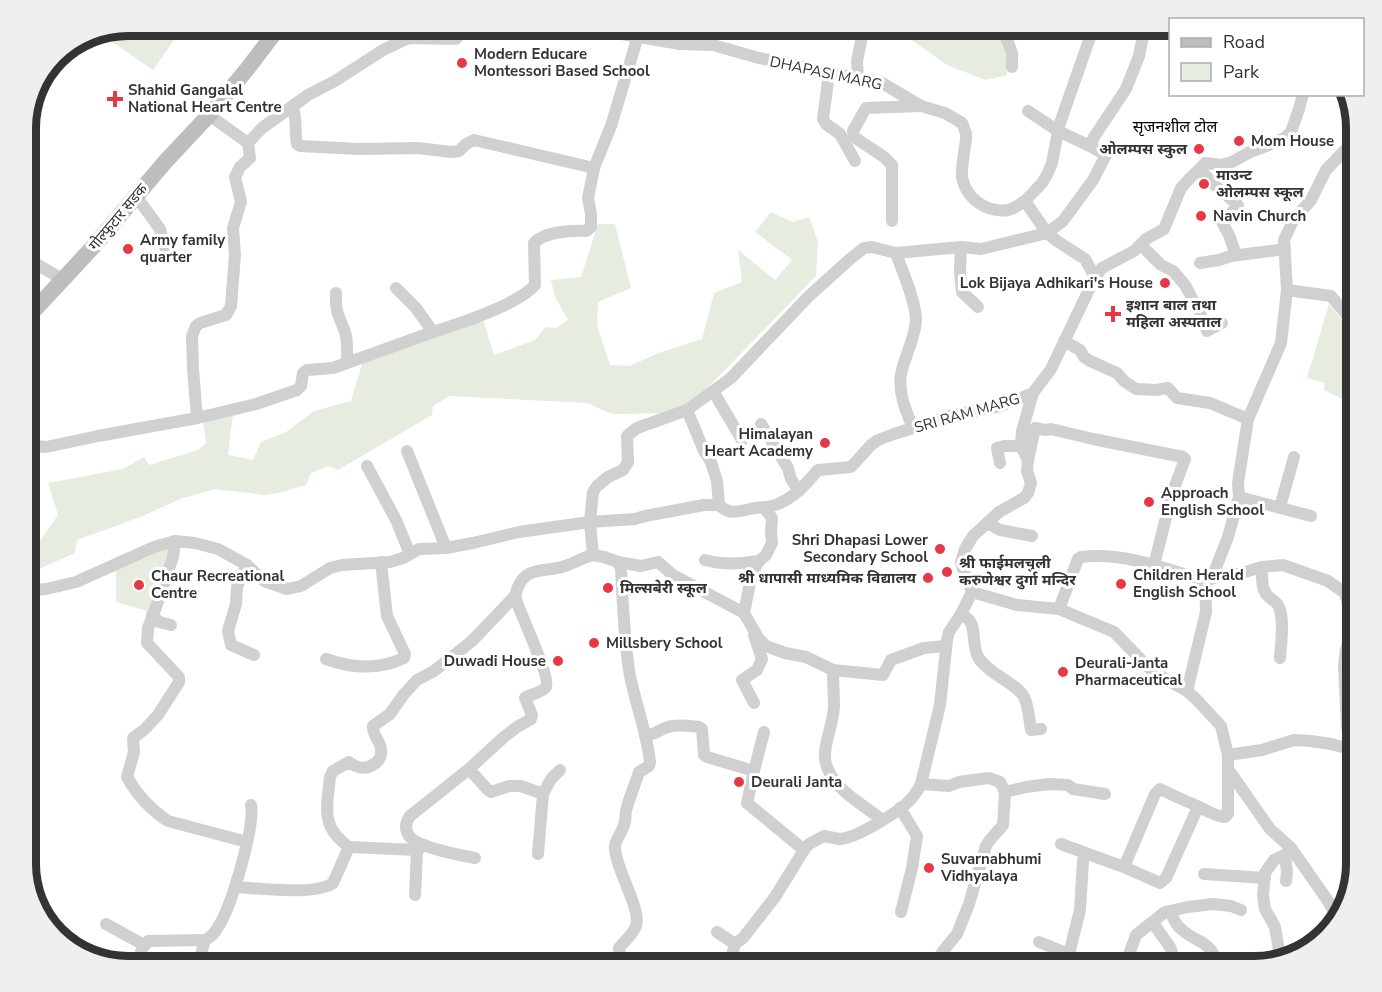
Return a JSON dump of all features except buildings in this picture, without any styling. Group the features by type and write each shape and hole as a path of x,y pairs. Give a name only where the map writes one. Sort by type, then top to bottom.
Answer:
{"main road":[{"name":"गोल्फुटार सडक","path":"36,308 209,115 272,36"}],"street":[{"path":"248,143 262,128 308,95 384,50 410,38 456,39 459,36"},
{"path":"36,446 46,447 197,418 256,404 297,390 301,387 303,373 307,370 333,368 466,321 503,306 530,291 535,285 534,243 538,238 546,235 586,231 591,226 588,198 594,168 641,36"},
{"name":"DHAPASI MARG","path":"652,36 680,44 713,45 829,74 882,82 921,106 945,113 962,123 966,133 962,174 964,185 976,201 990,209 1010,210 1025,201"},
{"path":"858,77 857,61 862,36"},
{"path":"1005,36 1011,53 1012,68"},
{"path":"1091,36 1058,131 1052,164 1042,183 1025,201 1057,242 1085,259 1095,277"},
{"path":"1090,146 1126,89 1139,56 1143,36"},
{"path":"829,74 823,119 840,135 855,161"},
{"path":"1028,460 1021,446 1022,431 1033,393 1052,369 1095,277 1102,268 1134,251 1146,239 1164,229 1181,188 1205,163 1221,165 1232,162 1283,139 1291,132 1302,96"},
{"path":"292,106 295,138 300,146 358,149 418,148 451,152 459,151 474,140 594,168"},
{"path":"892,221 892,165 854,137 852,131 866,108 921,106"},
{"path":"593,555 590,522 593,492 608,477 622,470 628,462 627,436 637,428 687,410 730,378 808,297 864,248 872,247 896,253 961,248 981,249 1047,232 1063,221 1093,180 1106,155 1058,131 1028,111"},
{"path":"197,418 192,336 196,326 226,315 231,306 235,255 233,228 241,202 235,177 240,167 250,158 248,143 209,115"},
{"path":"1187,691 1206,612 1210,579 1228,537 1239,497 1238,483 1248,418 1281,344 1287,290 1284,240 1293,221 1311,200 1326,170 1346,149"},
{"path":"1200,169 1210,182 1238,205 1223,224 1236,255"},
{"path":"136,196 159,229 165,247"},
{"path":"1141,245 1161,265 1173,271 1185,285 1207,331 1222,323"},
{"path":"961,248 962,292 978,307"},
{"path":"1200,263 1236,255 1285,249"},
{"path":"896,253 916,316 915,332 901,375 903,401 913,428"},
{"path":"36,264 62,279"},
{"path":"396,288 416,308 433,332"},
{"path":"1287,290 1331,296 1346,314"},
{"path":"336,293 335,304 345,334 347,362"},
{"path":"1064,341 1080,350 1090,361 1117,373 1136,389 1168,388 1177,398 1210,403 1248,418"},
{"path":"712,391 742,440"},
{"name":"SRI RAM MARG","path":"799,491 818,470 851,467 878,440 944,417 1001,406 1033,393"},
{"path":"687,410 711,462 717,480 719,505 725,511 735,513 776,505 799,491 761,424"},
{"path":"732,956 735,944 775,897 809,844 824,836 840,839 855,835 900,808 918,791 938,712 945,646 949,632 972,592 961,561 964,549 973,536 999,512 1024,498 1028,493 1031,483 1027,471 1028,460 1035,428 1051,429 1185,459 1172,494 1154,565"},
{"path":"1000,463 997,448 1021,446"},
{"path":"407,451 446,548"},
{"path":"1280,507 1294,457"},
{"path":"367,466 396,520 410,554"},
{"path":"1239,497 1311,516"},
{"path":"36,590 76,582 154,547 175,541 218,549 247,565 264,581 287,589 301,586 330,568 403,558 419,549 446,548 519,532 590,522 635,519 704,505 719,505"},
{"path":"744,613 752,573 772,543 772,518 764,507"},
{"path":"987,523 1000,530 1032,536"},
{"path":"175,541 173,557 148,628 147,643 179,677 179,682 158,715 133,738 134,752 127,777 156,814 168,821 247,842"},
{"path":"475,858 421,848 349,848 335,833 327,817 330,777 333,771 349,762 359,768 375,764 381,754 381,746 372,729 373,726 390,714 417,680 472,641 515,596 523,577 530,573 565,566 593,555 641,566 658,562 673,575 744,613 759,639 766,646 806,657 833,670 883,675 891,660 924,648 945,646"},
{"path":"1059,609 1078,559 1081,557 1126,558 1210,579 1262,567 1284,565 1328,581 1345,593 1346,597"},
{"path":"705,560 737,564 759,561"},
{"path":"326,659 350,666 364,666 387,664 404,658 405,654 387,616 381,562"},
{"path":"618,562 621,569 627,654 635,700 649,750 650,766 639,772 626,811 624,826 615,846 637,920 635,928 619,948 622,956"},
{"path":"247,565 237,587 236,604 228,631 231,645 254,655"},
{"path":"1262,567 1264,591 1279,606 1280,658"},
{"path":"972,592 1017,605 1059,609 1114,632 1153,672 1187,691 1221,726 1228,754 1228,814 1225,817 1218,816 1160,789 1155,794 1124,867"},
{"path":"421,848 407,832 407,821 410,816 469,769 504,736 531,719 532,715 525,698 547,686 542,664 515,596"},
{"path":"961,614 970,620 974,647 983,664 1018,690 1027,706 1031,730 1041,729"},
{"path":"152,615 159,622 171,625"},
{"path":"751,625 762,659 757,670 742,680 754,704"},
{"path":"1346,649 1344,666 1346,707"},
{"path":"833,670 834,709 824,758 830,774 841,788 882,820"},
{"path":"645,735 655,734 673,726 699,727 702,729 704,755 753,771"},
{"path":"764,732 747,803 804,850"},
{"path":"1228,754 1262,750 1294,741 1311,741 1346,748"},
{"path":"469,769 491,792 509,786 521,786 543,794"},
{"path":"1228,769 1270,829 1328,901 1333,911"},
{"path":"538,854 543,794 551,779 560,771"},
{"path":"921,783 949,786 959,782 989,778 1000,782 1005,792 1003,825 986,846 969,904 957,934 940,956"},
{"path":"1005,792 1049,784 1068,785 1073,789 1105,794"},
{"path":"140,956 148,941 205,940 212,936 220,925 235,887 247,842 251,805"},
{"path":"1061,844 1160,883 1166,878 1198,807"},
{"path":"900,808 917,836 901,912"},
{"path":"235,887 302,890 329,886 333,883 349,848"},
{"path":"415,895 421,848"},
{"path":"1279,953 1275,927 1265,909 1263,895 1265,873 1274,860 1288,851"},
{"path":"1286,881 1288,851"},
{"path":"1040,942 1069,954 1080,910 1083,861 1088,854"},
{"path":"1204,874 1265,878"},
{"path":"1128,956 1136,935 1165,912 1213,904 1231,906 1241,910"},
{"path":"1170,911 1179,928 1206,944 1215,956"},
{"path":"1153,923 1170,946 1173,956"},
{"path":"106,924 144,945"},
{"path":"717,932 735,944"},
{"path":"201,956 205,940"}],"green space":[{"path":"128,36 170,36 174,40 153,70 107,39"},
{"path":"906,36 1000,36 1005,49 1007,75 986,80 947,65"},
{"path":"771,212 792,222 809,217 818,242 816,276 681,413 612,414 587,403 450,396 433,406 432,415 338,470 328,466 311,473 306,485 264,495 215,489 180,499 143,516 77,540 75,553 41,568 36,574 36,547 58,515 48,483 123,469 144,457 149,465 198,450 206,443 203,421 233,415 228,455 253,460 261,442 286,432 314,411 351,401 362,364 483,319 494,355 535,340 546,327 556,328 568,320 555,297 551,280 581,277 598,224 615,224 631,288 598,302 597,325 610,365 630,366 656,354 702,339 714,293 742,282 738,250 775,280 792,260 755,232"},
{"path":"1329,304 1346,325 1346,401 1324,390 1325,383 1307,378"},
{"name":"Chaur Recreational Centre","path":"167,544 172,557 154,613 116,602 116,568"}],"place":[{"name":"Modern Educare Montessori Based School","path":"462,63"},
{"name":"Shahid Gangalal National Heart Centre","path":"115,99"},
{"name":"Mom House","path":"1239,141"},
{"name":"ओलम्पस स्कुल","path":"1199,149"},
{"name":"माउन्ट ओलम्पस स्कूल","path":"1204,184"},
{"name":"Navin Church","path":"1201,216"},
{"name":"Army family quarter","path":"128,249"},
{"name":"Lok Bijaya Adhikari's House","path":"1165,283"},
{"name":"इशान बाल तथा महिला अस्पताल","path":"1113,314"},
{"name":"Himalayan Heart Academy","path":"825,443"},
{"name":"Approach English School","path":"1149,502"},
{"name":"Shri Dhapasi Lower Secondary School","path":"940,549"},
{"name":"श्री फाईमलचुली करुणेश्वर दुर्गा मन्दिर","path":"947,572"},
{"name":"श्री धापासी माध्यमिक विद्यालय","path":"928,578"},
{"name":"Children Herald English School","path":"1121,584"},
{"name":"Chaur Recreational Centre","path":"139,585"},
{"name":"मिल्सबेरी स्कूल","path":"608,588"},
{"name":"Millsbery School","path":"594,643"},
{"name":"Duwadi House","path":"558,661"},
{"name":"Deurali-Janta Pharmaceutical","path":"1063,672"},
{"name":"Deurali Janta","path":"739,782"},
{"name":"Suvarnabhumi Vidhyalaya","path":"929,868"}],"district":[{"name":"सृजनशील टोल","path":"1175,127"}]}
